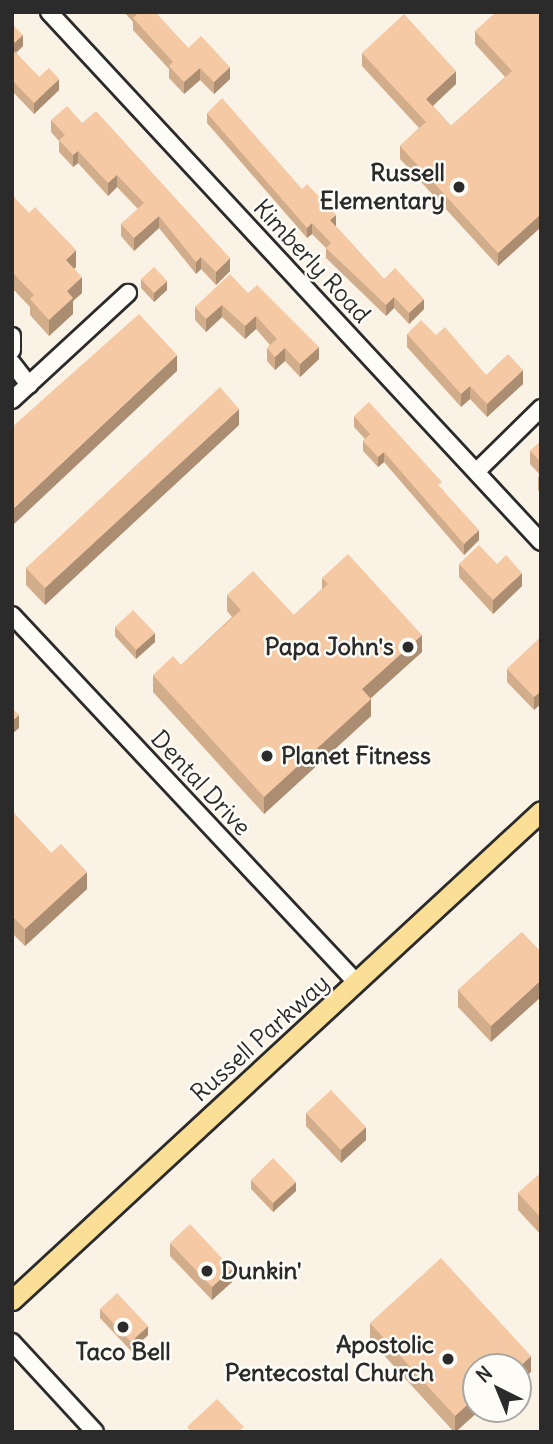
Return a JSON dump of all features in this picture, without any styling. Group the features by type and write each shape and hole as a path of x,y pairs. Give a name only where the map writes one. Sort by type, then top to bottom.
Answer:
{"main road":[{"name":"Russell Parkway","path":"12,1300 541,811"}],"street":[{"name":"Kimberly Road","path":"48,12 541,542"},
{"path":"12,400 128,293"},
{"path":"12,336 12,350"},
{"path":"12,363 29,384"},
{"path":"477,471 541,408"},
{"name":"Dental Drive","path":"12,615 356,983"},
{"path":"12,1342 95,1432"}],"building":[{"path":"135,12 155,12 188,48 201,36 230,67 214,82 200,68 184,82 169,66 173,62 133,18 137,14"},
{"path":"496,12 541,12 541,214 498,253 400,146 426,122 362,53 404,14 456,71 426,99 451,126 512,71 475,31"},
{"path":"12,24 23,35 12,45"},
{"path":"12,49 39,77 49,68 59,79 34,103 12,80"},
{"path":"222,98 302,189 307,184 336,215 330,220 384,279 395,268 424,299 409,313 394,297 386,305 326,248 331,243 312,223 307,228 207,113"},
{"path":"67,106 82,123 96,111 230,258 216,272 201,257 196,262 159,216 134,238 121,224 144,203 117,175 108,183 78,151 73,155 59,140 65,135 51,120"},
{"path":"12,195 29,213 35,207 76,250 66,260 82,277 67,291 73,298 49,320 30,299 34,295 12,272"},
{"path":"154,267 167,281 154,293 141,279"},
{"path":"230,274 248,293 257,285 319,347 300,364 285,348 275,357 267,348 277,339 256,316 245,326 222,305 206,319 195,307"},
{"path":"139,314 177,355 12,510 12,427"},
{"path":"421,320 436,335 445,327 486,375 508,354 523,370 487,404 470,386 461,394 407,334"},
{"path":"220,387 239,409 45,588 26,568"},
{"path":"369,402 442,482 438,485 479,530 464,544 384,452 378,457 363,441 370,434 354,416"},
{"path":"541,441 541,462 530,451"},
{"path":"479,545 497,564 506,555 522,573 493,600 459,564"},
{"path":"348,554 422,635 362,689 371,699 264,797 153,675 173,656 181,665 241,610 227,595 253,571 294,615 328,584 322,578"},
{"path":"133,610 155,633 136,650 115,627"},
{"path":"541,637 541,691 534,697 507,669"},
{"path":"12,708 19,715 12,721"},
{"path":"12,811 51,853 61,844 87,872 25,929 12,916"},
{"path":"522,932 541,952 541,980 491,1026 458,990"},
{"path":"331,1090 366,1127 341,1150 306,1113"},
{"path":"273,1158 296,1182 273,1203 251,1180"},
{"path":"541,1173 541,1218 518,1193"},
{"path":"190,1224 232,1269 212,1287 170,1243"},
{"path":"441,1258 528,1353 462,1353 462,1410 455,1416 370,1323"},
{"path":"117,1293 148,1326 131,1342 100,1309"},
{"path":"217,1399 244,1427 238,1432 192,1432 187,1427"}],"place":[{"name":"Russell Elementary","path":"459,187"},
{"name":"Papa John's","path":"408,647"},
{"name":"Planet Fitness","path":"267,756"},
{"name":"Dunkin'","path":"207,1271"},
{"name":"Taco Bell","path":"123,1327"},
{"name":"Apostolic Pentecostal Church","path":"448,1359"}]}
